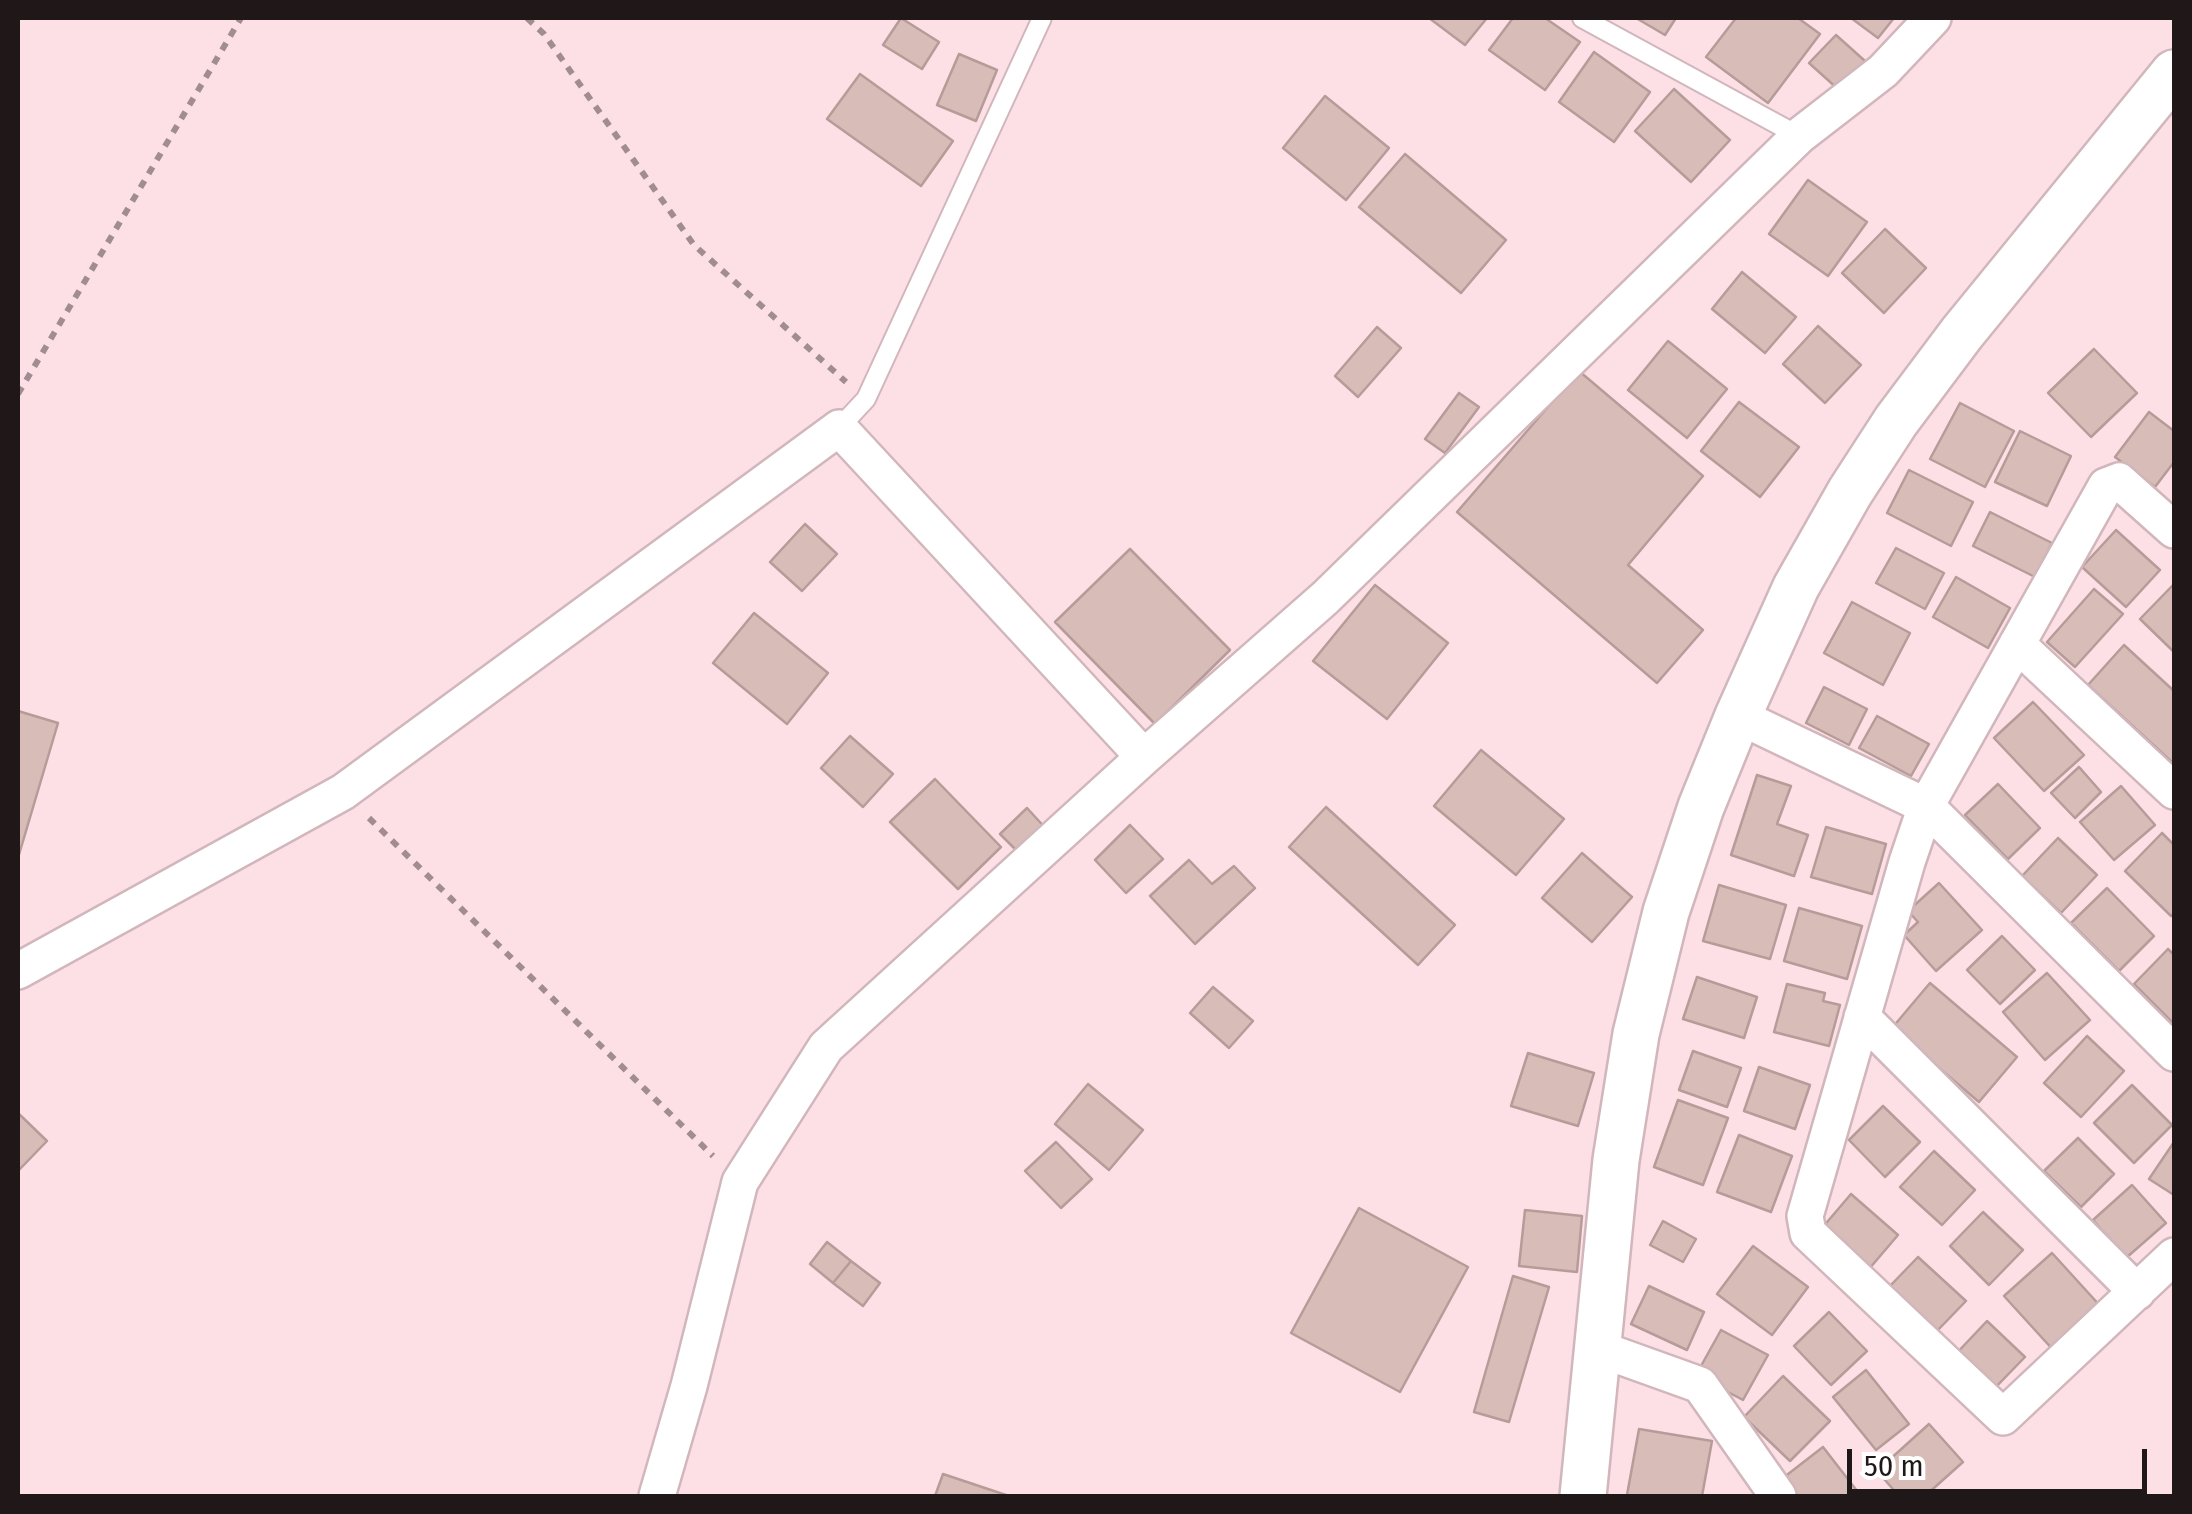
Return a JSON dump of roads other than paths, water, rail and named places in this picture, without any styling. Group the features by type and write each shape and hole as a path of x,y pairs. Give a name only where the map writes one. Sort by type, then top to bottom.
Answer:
{"street":[{"path":"657,1496 740,1182 826,1048 1144,757 1325,598 1799,136 1883,70 1933,18"},
{"path":"1583,1496 1616,1160 1636,1034 1666,912 1700,807 1796,588 1850,492 1896,421 1962,333 2174,73"},
{"path":"18,971 344,792 839,428 1144,757"},
{"path":"2174,530 2119,481 2106,486 1926,806 1805,1216 1808,1232 2003,1417 2174,1256"},
{"path":"2016,644 2174,791"},
{"path":"1738,716 1926,806 2174,1053"},
{"path":"1862,1016 2138,1292"},
{"path":"1597,1348 1700,1385 1778,1496"}],"lane":[{"path":"839,428 866,400 1042,18"},
{"path":"1582,18 1799,136"}]}
